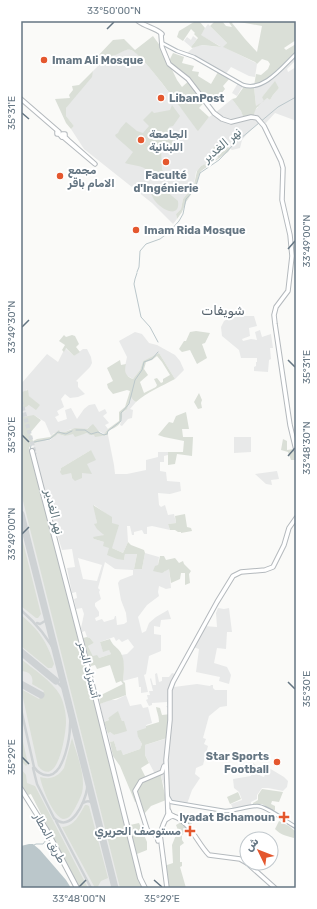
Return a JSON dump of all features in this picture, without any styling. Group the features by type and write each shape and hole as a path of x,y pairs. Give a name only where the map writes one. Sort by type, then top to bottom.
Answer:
{"highway":[{"name":"أتستراد البحر","path":"34,452 139,872 145,887"},
{"name":"طريق المطار","path":"21,789 46,829 75,888"},
{"name":"طريق المطار","path":"21,793 30,805 75,888"}],"main road":[{"path":"138,21 148,27 158,30 163,40 169,63 188,79 214,113 220,118 231,122 252,117 260,120 281,160 283,168 282,200 289,229 292,252 288,291 276,307 274,321 290,425 296,450"},
{"path":"163,40 174,50 194,57 243,85 248,86 258,85 267,81 296,54"},
{"path":"21,100 95,164 71,143"},
{"path":"166,888 160,834 163,824 168,816 166,760 170,720 171,687 173,680 229,582 237,573 271,568 281,552 289,528 296,518"},
{"path":"155,776 164,769 169,719 170,684 199,630 217,602"},
{"path":"166,888 158,837 149,832 145,824 135,791 141,781 155,776 163,774 167,782"},
{"path":"168,796 169,801 228,811 258,806 265,808 296,827"},
{"path":"168,805 173,802"},
{"path":"168,810 170,815 180,818 185,823 209,856 239,859"},
{"path":"149,832 157,832 169,817 173,816"},
{"path":"256,871 275,888"}],"shaded area":[{"path":"215,21 222,21 226,26 232,27 228,21 233,21 232,23 257,52 262,26 235,21 296,21 296,40 284,48 286,50 296,44 296,59 294,57 263,83 254,87 256,106 262,102 254,113 254,116 244,119 241,111 232,99 236,98 245,85 254,86 256,74 261,75 268,69 270,64 268,61 262,59 257,64 223,47 227,43 210,26"},
{"path":"194,22 200,22 205,28 201,35 221,47 202,45 192,48 191,47 198,38 191,29 183,41 177,37 179,31"},
{"path":"208,24 227,43 224,47 257,64 255,77 249,76 231,67 225,75 187,53 194,47 201,45 220,47 200,35"},
{"path":"153,36 161,47 182,87 191,79 169,61 173,53 184,57 182,63 194,66 192,71 199,72 198,76 211,84 218,72 230,78 223,86 225,89 217,99 212,94 199,108 209,117 198,131 145,62 137,54 131,50 127,50 116,55 96,58 113,40 124,39 135,50"},
{"path":"193,36 197,39 191,47 184,41 187,37 191,40"},
{"name":"الجامعة اللبنانية","path":"124,50 131,50 137,53 198,130 209,117 232,99 241,111 244,118 254,111 258,107 256,106 254,87 263,83 294,57 296,60 287,69 288,72 296,67 296,123 294,120 275,113 265,124 261,121 247,134 242,140 240,148 232,150 228,147 213,161 201,166 196,172 194,185 183,199 181,209 176,214 177,219 173,224 152,203 84,149 71,129 74,126 65,115 67,106 91,77 93,71 109,55 118,54","holes":["275,82 279,88 270,100 262,97"]},
{"path":"93,71 92,77 66,108 66,116 74,126 71,129 66,123 55,99 70,98 69,95 73,90 72,86 79,85"},
{"path":"275,81 279,88 270,100 267,98 264,101 262,97"},
{"path":"238,83 243,86 237,96 232,93"},
{"path":"172,105 180,116 173,126 169,127 174,145 161,148 162,170 169,175 162,179 156,177 144,168 125,163 133,152 115,135 126,122 137,131 143,133 149,126 143,120 152,111 154,113 170,110"},
{"path":"226,143 230,149 201,171 196,187 177,219 176,214 181,209 183,199 194,185 197,171 201,166 218,158 212,149 218,144"},
{"path":"160,186 178,201 178,207 175,211 167,210 153,198 151,193 155,187"},
{"path":"254,316 257,326 249,328 250,336 242,339 243,341 251,339 257,340 255,332 260,330 262,337 271,334 273,348 270,348 271,359 269,360 268,372 254,371 257,358 241,358 239,350 222,336 221,327 224,321 229,318"},
{"path":"196,331 210,333 205,343 202,344 207,358 197,364 190,350 182,352 179,349 184,341 186,341 190,332"},
{"path":"135,332 142,334 149,343 157,345 175,355 180,361 184,370 175,379 159,353 143,361 140,370 133,379 126,375 124,371 127,357 119,341"},
{"path":"64,335 66,337 72,335 75,336 79,344 76,347 80,352 74,356 66,348 64,352 62,350 65,345 59,341"},
{"path":"65,348 74,356 83,349 87,349 92,363 76,381 78,382 78,387 85,394 70,398 65,394 61,399 64,407 57,411 59,415 55,417 58,422 67,419 65,410 71,408 77,419 84,409 89,405 95,404 99,412 105,409 107,413 103,416 109,423 105,425 108,429 104,434 89,427 87,429 71,429 65,432 54,433 51,436 45,422 34,415 27,440 142,888 79,888 31,794 29,794 21,784 21,411 23,415 22,410 29,405 39,405 29,396 26,389 26,391 21,392 21,384 47,354 58,362"},
{"path":"159,353 175,379 150,392 136,402 131,397 127,409 122,413 122,420 117,426 108,431 108,435 95,437 94,435 87,433 75,437 73,434 65,436 58,434 49,439 33,444 32,442 29,448 75,627 78,627 116,779 130,825 139,823 147,842 147,850 137,854 143,879 148,888 120,888 21,493 21,392 28,390 29,396 40,405 36,410 29,405 22,410 23,417 34,415 41,420 30,433 33,441 50,437 59,430 60,432 65,432 75,428 87,429 93,424 101,434 104,434 119,421 119,412 125,407 130,391 127,390 113,394 108,388 107,384 113,381 107,368 120,360 121,365 126,364 125,371 127,375 133,379 140,370 143,361","holes":["157,356 170,375 163,379 163,382 161,383 157,378 154,379 157,385 156,387 144,393 140,382 148,375 144,369 146,362"]},
{"path":"199,393 202,400 202,408 198,409 194,402"},
{"path":"131,397 136,402 130,409 133,410 132,418 128,419 122,426 120,425 122,413 130,403"},
{"path":"186,412 189,429 182,429 183,437 193,437 192,456 177,454 175,464 168,465 168,452 183,452 184,441 158,435 169,422 173,423 176,416"},
{"path":"73,433 77,435 87,433 102,436 108,435 115,474 127,474 146,470 146,460 158,457 158,452 168,452 168,455 164,456 164,462 160,462 160,471 166,472 167,481 180,482 181,491 170,494 158,493 159,505 161,507 165,505 168,515 174,514 176,523 168,524 170,530 152,526 147,527 147,534 144,534 142,530 134,532 134,535 132,535 130,526 127,526 128,542 123,553 112,548 111,517 94,505 97,523 95,524 104,535 94,539 104,542 124,560 125,554 137,554 134,569 142,569 145,553 159,557 158,565 164,572 169,568 171,588 166,589 159,586 159,596 147,605 138,617 142,633 146,631 149,623 168,610 171,619 161,620 160,627 154,626 154,634 161,635 161,651 149,656 146,674 144,675 148,692 141,693 138,677 123,681 124,665 121,655 127,654 134,647 128,639 122,642 119,639 116,641 114,637 100,642 103,651 109,649 111,654 99,658 93,656 88,646 94,643 87,637 85,631 82,632 81,628 84,614 82,608 76,609 74,599 77,598 76,592 72,593 67,568 75,567 72,549 62,550 46,497 33,444 50,440 58,434 65,436","holes":["91,450 82,473 72,478 71,473 60,471 61,468","78,558 102,565 97,581 83,579","105,562 115,569 133,570 133,575 120,580 118,583 127,622 117,625 116,616 114,619 104,622 102,619 96,621 95,618 99,616 99,612 95,606 95,603 101,599 99,592 100,590 98,588"]},
{"path":"234,437 251,437 251,452 234,453"},
{"path":"283,439 287,441 287,450 294,449 294,444 296,444 296,460 291,460 288,452 281,450"},
{"path":"91,450 96,460 87,464 92,474 82,473 82,478 75,481 72,478 71,473 62,475 60,472 61,468"},
{"path":"277,471 279,479 271,480 272,485 266,484 255,474"},
{"path":"93,505 112,517 112,523 119,525 112,548 123,553 128,542 131,545 144,550 145,553 142,569 134,569 137,554 125,554 124,560 117,559 107,555 109,548 103,546 104,542 94,539 93,537 104,535 94,524 97,523"},
{"path":"185,514 187,527 191,528 192,531 181,533 175,530 170,530 168,524 176,523 175,516"},
{"path":"21,534 41,614 38,618 21,606"},
{"path":"160,556 164,556 166,560 175,558 179,563 183,561 191,571 189,574 190,583 185,585 185,573 181,573 180,579 171,583 169,569 162,573 153,571 155,566 158,565"},
{"path":"218,608 229,608 232,632 227,632 226,649 217,648 214,663 227,667 231,675 229,684 219,681 220,677 196,672 199,649 193,647 204,626 217,627 216,613"},
{"path":"21,615 38,631 42,637 54,664 52,668 48,668 21,646"},
{"path":"87,637 94,643 88,646 93,656 97,655 99,658 111,654 109,650 103,652 100,642 110,639 121,652 124,669 123,681 125,683 126,695 100,704 99,696 123,684 121,681 116,683 110,665 97,669 95,665 91,666 83,638"},
{"path":"21,659 57,690 64,705 66,722 64,737 60,757 56,766 51,771 45,771 38,766 21,689 39,699 44,691 32,684 32,676 30,674 21,671"},
{"path":"157,673 159,682 162,681 162,677 169,677 172,673 178,675 174,682 174,687 197,684 213,685 215,690 227,690 227,706 220,707 209,716 203,738 206,739 204,744 208,746 203,765 196,768 195,774 200,778 192,790 187,804 169,803 161,776 155,774 145,755 145,745 168,738 171,714 168,714 168,708 166,706 168,706 167,702 152,703 152,705 149,706 146,700 148,699 147,695 150,695 149,691 153,691 150,679 151,678 153,685 156,685 155,674"},
{"path":"126,695 130,706 141,704 143,708 148,707 152,723 146,725 147,728 138,733 138,737 142,744 140,749 123,755 117,751 114,741 110,742 108,734 110,732 114,735 117,734 122,721 118,712 108,718 109,720 104,722 100,704 109,700 116,700"},
{"path":"156,707 160,708 162,715 171,714 167,738 145,745 145,755 149,763 141,768 146,778 163,770 161,776 166,800 151,806 144,814 139,803 135,802 120,766 113,756 110,742 114,741 117,751 121,750 123,755 140,749 142,744 138,737 137,731 146,728 146,726 159,722"},
{"path":"118,711 122,721 124,721 127,731 114,735 110,732 108,734 104,722 109,720 108,718"},
{"path":"21,733 28,764 26,766 21,761"},
{"path":"72,738 80,766 83,786 82,793 73,812 71,815 63,819 55,813 43,788 40,777 54,777 62,771"},
{"path":"253,763 259,768 257,773 261,776 264,777 269,768 284,777 288,781 287,787 283,791 262,788 257,795 257,799 251,802 251,806 233,809 231,804 242,800 239,792 234,788 233,779 251,776"},
{"path":"21,769 26,775 27,783 35,786 88,888 79,888 31,794 28,795 21,787"},
{"path":"262,789 283,792 279,802 272,801 271,804 275,806 275,810 273,811 262,804 253,804 258,800 258,795"},
{"path":"238,792 241,799 230,804 227,797"},
{"path":"85,805 89,806 108,878 101,881 97,888 95,888 62,827 70,825 79,816"},
{"path":"188,818 192,824 187,827 189,830 182,835 182,840 184,843 180,846 180,862 182,862 182,866 180,867 186,888 167,888 164,866 173,863 172,845 178,830 176,825"},
{"path":"279,821 295,831 294,838 286,836 275,829"},
{"path":"33,844 40,850 71,888 21,888 21,846"}],"waterway":[{"name":"نهر الغدير","path":"137,272 139,267 140,251 146,244 160,239 168,233 179,221 183,214 186,199 195,189 200,173 219,160 234,144 278,107 296,97"},
{"name":"نهر الغدير","path":"137,273 134,284 141,317 150,327 158,342"},
{"name":"نهر الغدير","path":"76,430 85,430 91,434 98,432 104,435 121,421 121,413 129,404 135,380 142,370 144,362 152,359 158,352"},
{"name":"نهر الغدير","path":"30,451 31,445 34,442 50,439 58,432 66,434 72,431"},
{"name":"نهر الغدير","path":"34,845 43,844 46,840"}],"taxiway":[{"path":"21,520 25,530"},
{"path":"21,610 42,631 57,656"},
{"path":"37,623 40,624 45,621 46,613"},
{"path":"56,681 65,690"},
{"path":"21,709 34,767 41,774 50,775 55,773 59,768 67,746 70,731 68,700"},
{"path":"33,768 37,784 54,818 60,822 66,822 71,819 80,808 87,789 85,770"},
{"path":"83,803 87,801 95,807"},
{"path":"56,821 91,888"},
{"path":"112,888 113,880"}],"runway":[{"path":"21,514 115,888"},
{"path":"21,652 56,681"},
{"path":"21,684 41,695"}],"tunnel":[{"path":"21,401 35,454"}],"place":[{"name":"Imam Ali Mosque","path":"44,60"},
{"name":"LibanPost","path":"161,98"},
{"name":"الجامعة اللبنانية","path":"141,140"},
{"name":"Faculté d'Ingénierie","path":"166,162"},
{"name":"مجمع الامام باقر","path":"60,176"},
{"name":"Imam Rida Mosque","path":"136,230"},
{"name":"Star Sports Football","path":"277,762"},
{"name":"lyadat Bchamoun","path":"284,817"},
{"name":"مستوصف الحريري","path":"190,831"}],"district":[{"name":"شويفات","path":"223,310"}]}
